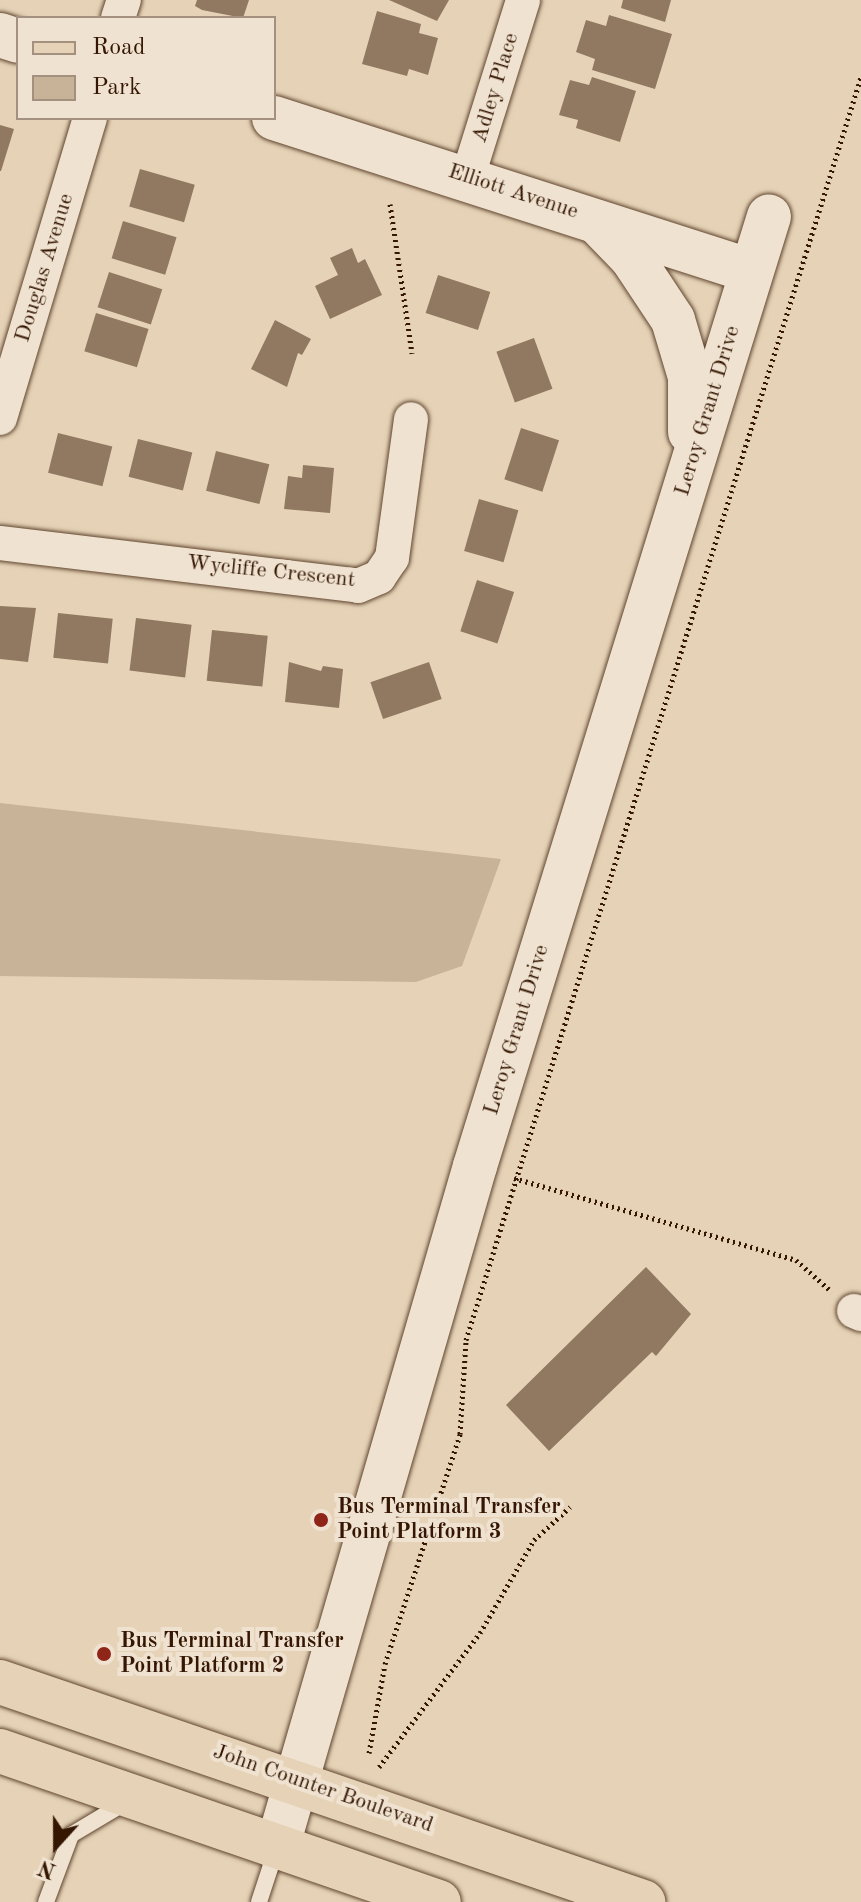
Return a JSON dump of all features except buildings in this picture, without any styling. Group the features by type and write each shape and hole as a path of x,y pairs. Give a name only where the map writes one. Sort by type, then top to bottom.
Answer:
{"main road":[{"name":"John Counter Boulevard","path":"0,1682 297,1780 643,1902"},
{"path":"0,1751 131,1800 439,1902"}],"street":[{"name":"Adley Place","path":"468,176 523,0"},
{"name":"Elliott Avenue","path":"276,119 468,176 751,271"},
{"name":"Douglas Avenue","path":"0,418 89,120"},
{"name":"Leroy Grant Drive","path":"277,1848 475,1166 769,216"},
{"path":"592,218 632,258 673,320 684,348 691,408 687,479"},
{"name":"Wycliffe Crescent","path":"0,543 358,586 379,577 392,558 411,419"}],"lane":[{"path":"46,1902 71,1835 131,1800"},
{"path":"259,1902 277,1848"}],"path":[{"path":"369,1753 385,1664 460,1434 466,1340 514,1178 861,77"},
{"path":"390,204 412,353"},
{"path":"514,1178 796,1260 857,1313"},
{"path":"379,1767 480,1633 534,1540 570,1507"}],"green space":[{"path":"0,803 501,859 462,966 416,982 0,976"}],"place":[{"name":"Bus Terminal Transfer Point Platform 3","path":"321,1520"},
{"name":"Bus Terminal Transfer Point Platform 2","path":"104,1654"}]}
